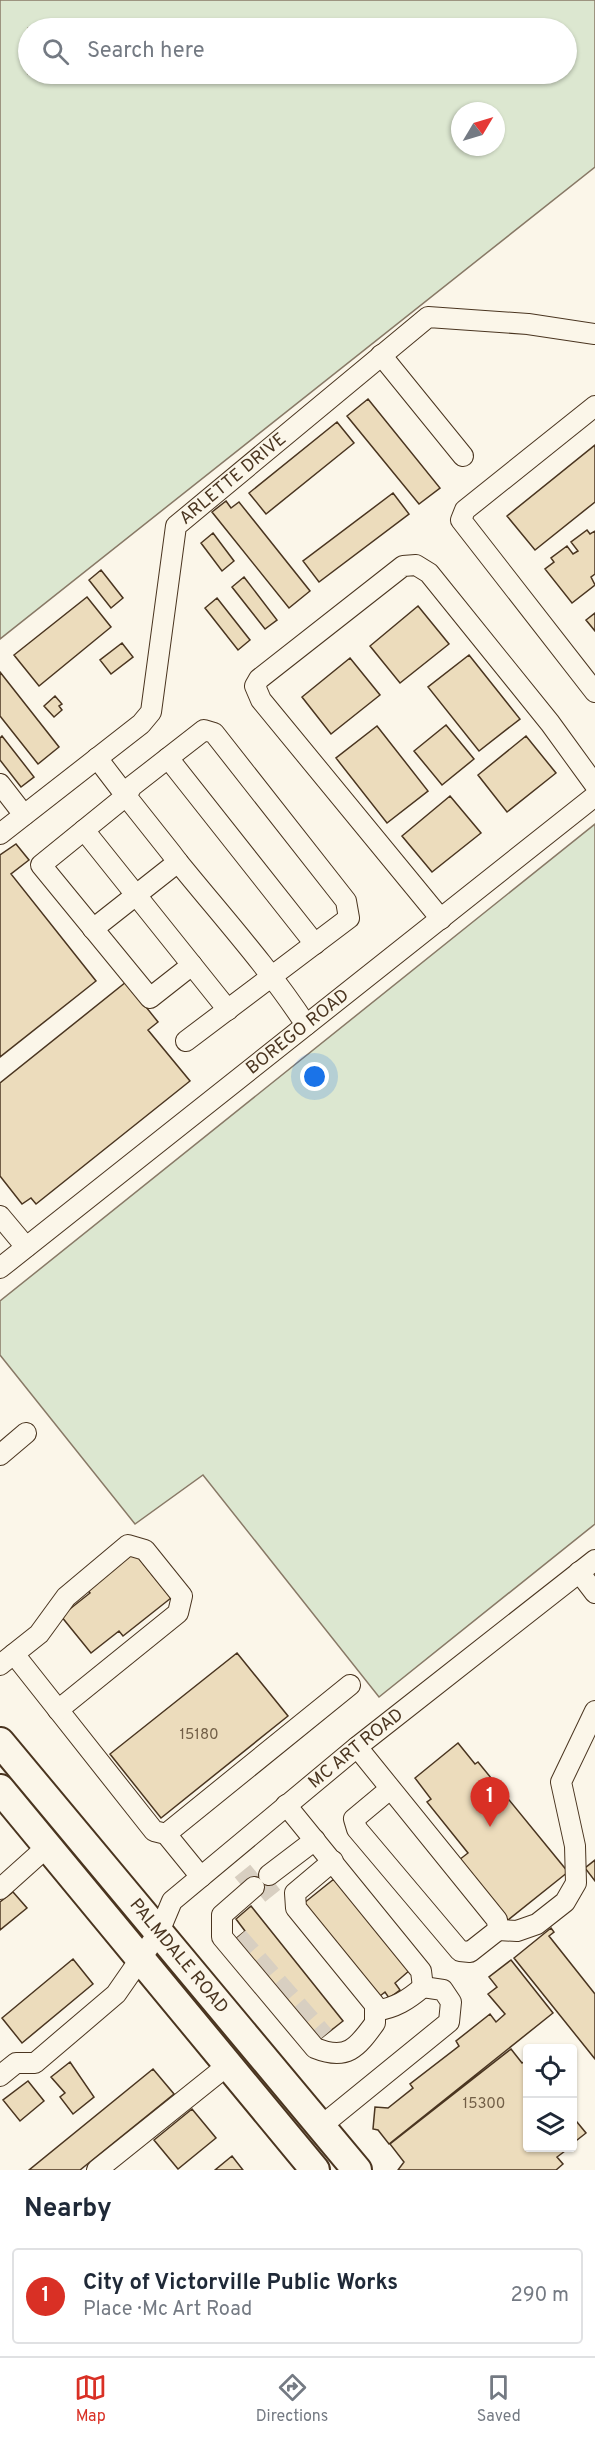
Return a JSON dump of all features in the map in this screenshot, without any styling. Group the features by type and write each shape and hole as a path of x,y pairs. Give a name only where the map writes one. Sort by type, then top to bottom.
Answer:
{"highway":[{"name":"PALMDALE ROAD","path":"0,1742 357,2170"},
{"name":"PALMDALE ROAD","path":"0,1790 228,2065 296,2157 315,2170"}],"street":[{"name":"ARLETTE DRIVE","path":"0,834 152,712 176,526 428,317 528,324 595,334"},
{"path":"381,355 463,456"},
{"path":"595,406 465,510 461,520 595,692"},
{"path":"441,919 261,700 255,686 259,679 403,566 416,565 429,573 550,723 595,785"},
{"path":"186,1041 349,918 346,901 214,733 204,730 132,786 126,796 41,865 150,998 192,965"},
{"path":"97,758 306,1025"},
{"path":"168,758 315,944"},
{"path":"0,784 24,815"},
{"name":"BOREGO ROAD","path":"0,1268 595,796"},
{"path":"84,830 228,1010"},
{"path":"93,929 178,862"},
{"path":"0,1216 26,1247"},
{"path":"0,1455 26,1433"},
{"path":"58,1710 177,1613 182,1596 146,1550 128,1545 66,1597 39,1634 7,1659 58,1710 154,1831 166,1834 201,1877"},
{"name":"MC ART ROAD","path":"0,2076 16,2063 35,2063 116,1994 159,1932 172,1901 286,1804 595,1560"},
{"path":"579,1572 595,1593"},
{"path":"166,1834 350,1685"},
{"path":"390,1789 354,1818 357,1829 460,1952 470,1952 498,1930 517,1931 537,1924 565,1902 576,1883 575,1846 561,1782 595,1711"},
{"path":"357,1747 497,1920 498,1930"},
{"path":"286,1804 421,1971 423,1987"},
{"path":"315,1840 259,1883 251,1902 232,1906 222,1915 222,1937 315,2048 333,2056 350,2050 375,2023 375,2004 296,1908 295,1893 333,1862"},
{"path":"0,1889 48,1846"},
{"path":"232,1906 227,1922 238,1937"},
{"path":"320,2127 449,2022 451,2002 442,1990 423,1987 409,1999 390,2009 375,2011"},
{"path":"324,2036 335,2047 350,2050"},
{"path":"97,2170 228,2065"}],"green space":[{"path":"0,0 595,0 595,167 0,639"},
{"path":"595,824 595,1524 379,1697 203,1475 135,1524 0,1355 0,1301"}],"building":[{"path":"368,399 440,488 419,504 347,416"},
{"path":"337,422 354,443 266,514 249,493"},
{"path":"595,445 595,502 535,550 507,516"},
{"path":"393,493 409,514 319,582 303,561"},
{"path":"226,501 231,508 239,502 310,591 289,608 212,512"},
{"path":"587,530 590,534 595,531 595,574 591,577 595,585 572,603 545,569 554,562 551,558 567,546 573,554 578,551 571,542"},
{"path":"213,533 234,561 222,571 201,543"},
{"path":"101,570 123,598 111,608 89,580"},
{"path":"244,577 277,620 265,629 232,587"},
{"path":"87,597 111,627 39,686 14,655"},
{"path":"217,598 250,640 238,650 205,608"},
{"path":"418,606 449,644 400,683 370,646"},
{"path":"595,613 595,631 586,620"},
{"path":"122,643 133,657 111,674 100,660"},
{"path":"469,655 520,719 479,751 428,687"},
{"path":"350,658 380,695 331,734 302,697"},
{"path":"0,672 59,747 38,764 0,716"},
{"path":"55,696 62,704 59,706 62,710 54,717 44,706"},
{"path":"446,725 474,759 442,785 414,751"},
{"path":"377,726 428,791 387,823 336,758"},
{"path":"2,736 34,777 21,787 0,760 0,738"},
{"path":"526,736 556,773 507,812 478,775"},
{"path":"450,796 481,833 432,872 402,836"},
{"path":"16,844 29,860 11,874 96,981 0,1057 0,855"},
{"path":"126,982 158,1022 148,1030 190,1081 36,1204 31,1198 22,1204 0,1176 0,1083"},
{"path":"133,1551 171,1598 123,1636 119,1631 91,1653 61,1616 90,1593 86,1588"},
{"path":"237,1653 288,1716 161,1818 110,1754"},
{"path":"458,1743 475,1764 478,1762 568,1872 508,1920 459,1860 468,1853 427,1802 431,1799 415,1778"},
{"path":"595,1860 595,1881 585,1868"},
{"path":"334,1879 410,1970 395,1983 400,1990 389,1998 385,1992 380,1996 304,1903"},
{"path":"13,1892 27,1908 0,1930 0,1902"},
{"path":"251,1906 343,2021 315,2043 233,1941 245,1931 236,1919"},
{"path":"551,1928 554,1932 549,1936 595,1994 595,2059 514,1958"},
{"path":"73,1959 93,1984 22,2043 2,2018"},
{"path":"511,1960 553,2013 389,2144 378,2130 373,2129 375,2107 388,2108 413,2088 410,2084 459,2046 456,2041 490,2014 496,2022 505,2014 488,1994 497,1987 489,1977"},
{"path":"511,2049 523,2062 523,2152 564,2152 557,2157 563,2164 556,2170 398,2170 404,2162 390,2144"},
{"path":"70,2062 94,2097 73,2114 60,2097 65,2093 51,2077"},
{"path":"153,2069 174,2094 80,2170 29,2170"},
{"path":"28,2081 44,2101 20,2121 3,2100"},
{"path":"192,2109 216,2138 178,2169 154,2140"},
{"path":"577,2122 586,2133 577,2140"},
{"path":"232,2156 243,2170 215,2170"}],"tunnel":[{"path":"241,1885 257,1872"},
{"path":"259,1894 274,1882"},
{"path":"238,1937 324,2036"}],"place":[{"name":"City of Victorville Public Works","path":"490,1827"}]}
